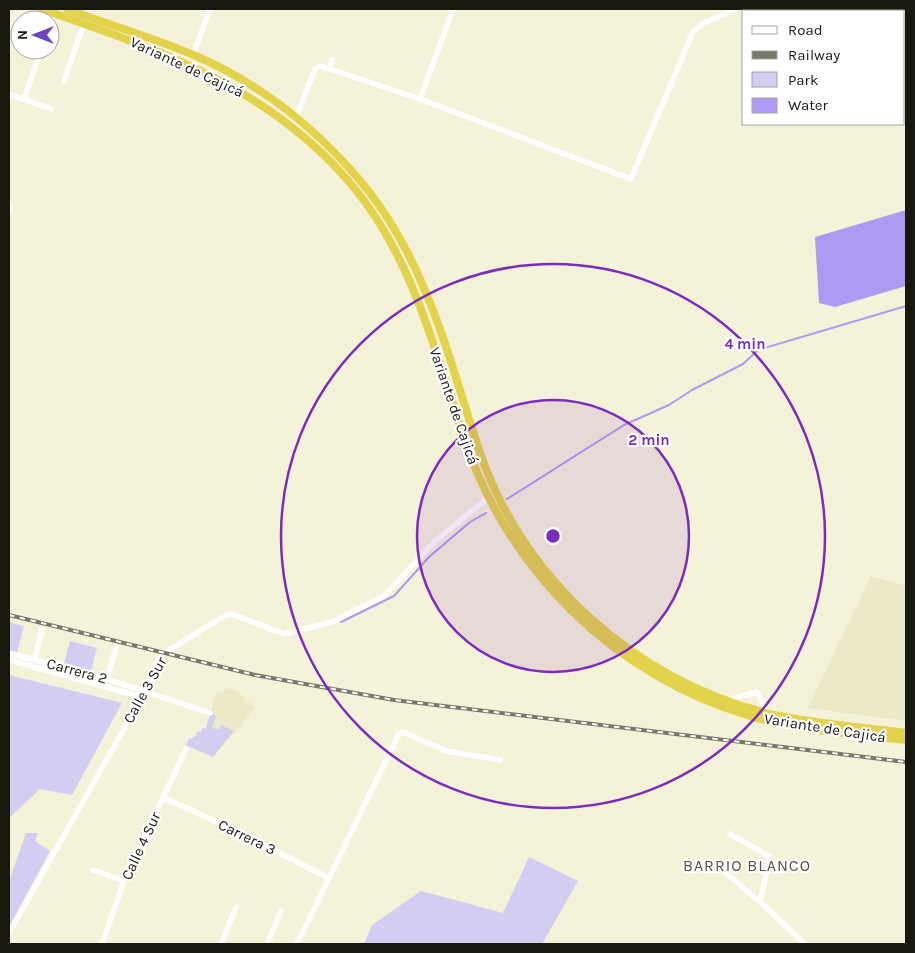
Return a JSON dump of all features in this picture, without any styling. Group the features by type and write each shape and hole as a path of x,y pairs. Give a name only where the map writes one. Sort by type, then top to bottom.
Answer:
{"highway":[{"name":"Variante de Cajicá","path":"66,9 193,55 256,88 296,117 330,147 358,177 387,216 406,248 431,303 480,451 493,499"},
{"name":"Variante de Cajicá","path":"60,15 189,65 245,93 306,138 351,184 385,232 407,274 470,453 493,499 540,577 577,617 615,649 664,680 723,707 789,726 906,740"},
{"name":"Variante de Cajicá","path":"507,522 547,574 595,624 642,659 690,685 726,700 768,713 906,732"}],"street":[{"path":"193,55 210,9"},
{"path":"420,99 453,9"},
{"path":"296,117 315,69 321,66 420,99 631,179 693,32 702,24 735,9"},
{"path":"64,81 84,23"},
{"path":"24,100 38,60"},
{"path":"330,68 332,60"},
{"path":"9,94 51,109"},
{"name":"Calle 3 Sur","path":"9,933 142,697 159,658 226,616 236,615 284,634 332,622 384,596 435,541 493,499"},
{"path":"35,660 42,629"},
{"path":"107,679 116,648"},
{"name":"Carrera 2","path":"9,653 107,679 210,713"},
{"path":"9,660 142,697"},
{"path":"726,700 758,690 768,713"},
{"path":"298,944 399,734 402,732 408,734 446,751 500,760"},
{"name":"Calle 4 Sur","path":"102,944 124,881 186,749"},
{"name":"Carrera 3","path":"164,798 239,832 329,878"},
{"path":"730,834 770,857 760,902"},
{"path":"713,862 805,944"},
{"path":"93,870 124,881"},
{"path":"222,944 236,907"},
{"path":"267,944 281,911"}],"shaded area":[{"path":"871,576 906,586 906,721 808,708"},
{"path":"225,688 236,690 255,708 213,757 186,745 189,739 196,736 197,731 201,732 202,728 206,729 217,692 223,693"}],"green space":[{"path":"9,622 24,626 17,653 9,651"},
{"path":"70,641 97,648 91,671 64,664"},
{"path":"9,675 122,703 72,795 40,789 10,817"},
{"path":"210,713 216,716 212,728 219,730 221,725 234,731 213,757 186,745 189,739 196,736 197,731 201,732 202,728 206,729"},
{"path":"26,833 38,833 35,841 50,851 9,927 9,881"},
{"path":"529,857 578,881 542,944 364,944 372,925 421,891 503,913"}],"water":[{"path":"906,210 906,286 835,307 819,303 815,237"}],"waterway":[{"path":"507,499 624,425 669,405 692,390 743,364 758,350 906,306"},
{"path":"341,622 394,596 429,557 470,522 486,513"}],"railway":[{"path":"9,615 255,675 394,700 906,762"}],"district":[{"name":"BARRIO BLANCO","path":"747,865"}]}
